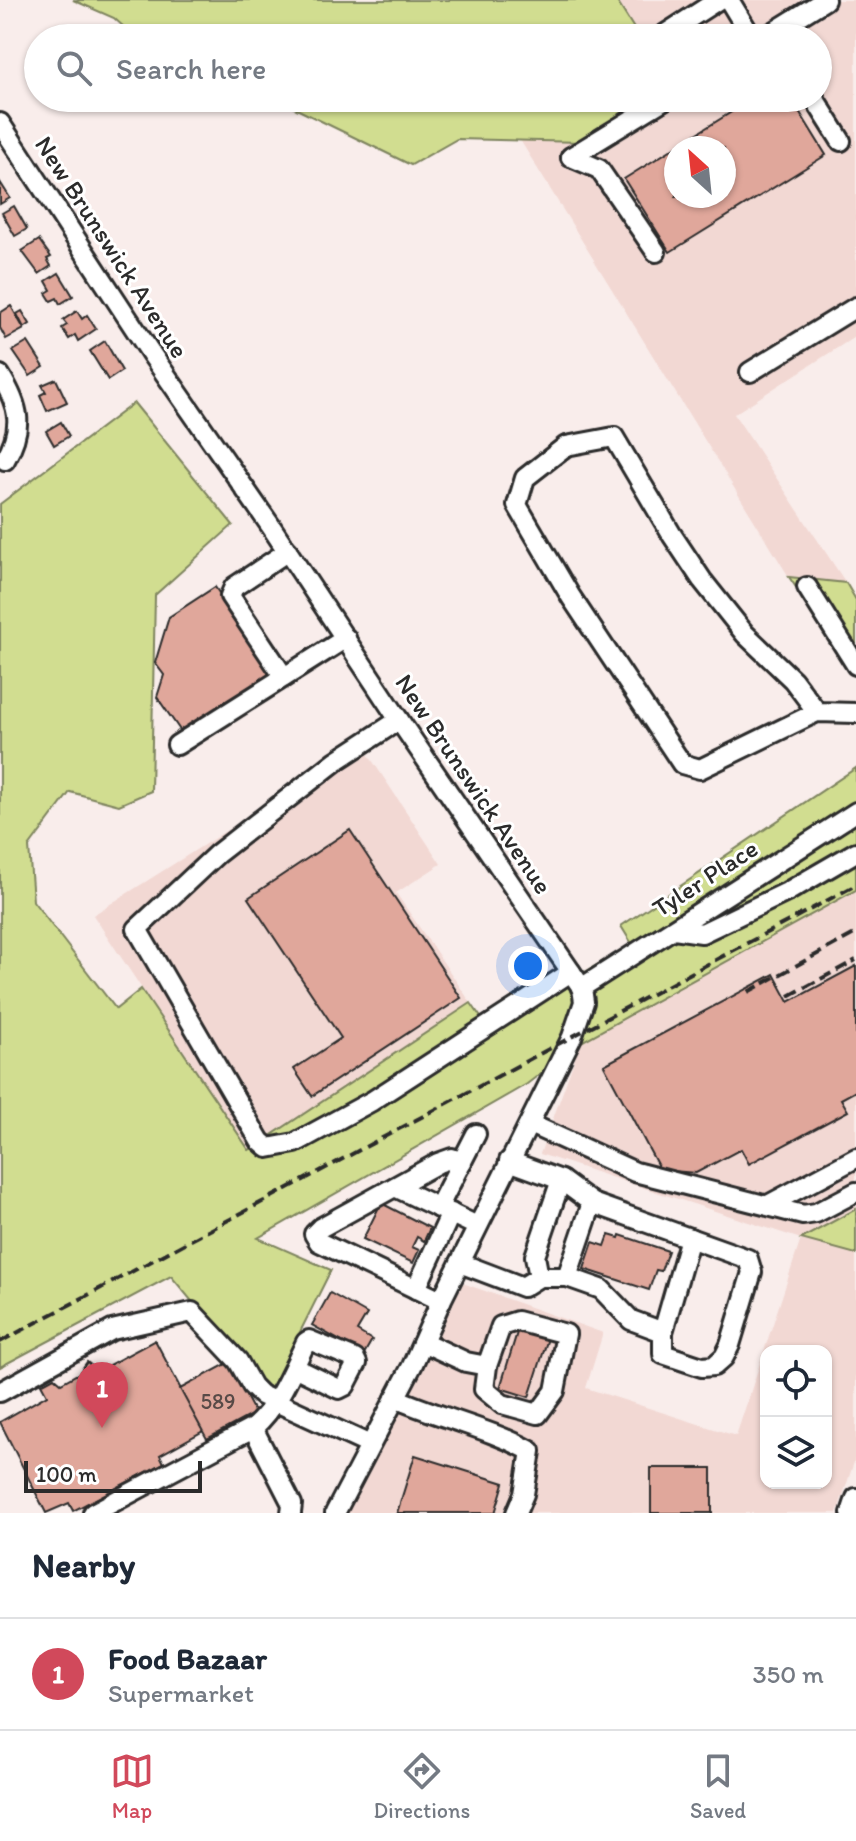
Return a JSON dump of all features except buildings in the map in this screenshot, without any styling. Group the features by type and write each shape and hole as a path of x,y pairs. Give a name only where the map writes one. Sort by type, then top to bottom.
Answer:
{"street":[{"path":"681,24 718,0"},
{"path":"729,0 744,24"},
{"path":"789,24 825,0"},
{"path":"644,112 571,157 599,169 656,252"},
{"path":"823,112 841,141"},
{"name":"New Brunswick Avenue","path":"3,136 288,551 576,980"},
{"path":"750,372 856,307"},
{"path":"0,375 17,410 18,429 14,445 5,460"},
{"path":"817,712 793,680 745,634 702,580 614,437 566,446 525,478 517,505 571,597 682,764 700,769 817,712 856,713"},
{"path":"284,677 230,596 234,587 288,551"},
{"path":"807,587 856,665"},
{"path":"177,745 346,638"},
{"name":"Tyler Place","path":"399,720 336,761 217,854 137,929 260,1141 268,1148 295,1143 576,980 674,929 856,812"},
{"path":"674,929 702,933 787,892 856,852"},
{"path":"335,1513 423,1342 572,1037 584,1002 576,980"},
{"path":"530,1124 635,1172 809,1215 856,1192"},
{"path":"416,1289 462,1162 476,1134"},
{"path":"441,1301 314,1237 320,1228 438,1163 452,1158 462,1162"},
{"path":"768,1205 856,1158"},
{"path":"509,1161 561,1180 592,1203 743,1256 748,1259 752,1272 730,1345 724,1357 714,1366 702,1367 663,1354 663,1332 690,1238"},
{"path":"539,1277 535,1256 561,1180"},
{"path":"395,1187 477,1226"},
{"path":"567,1277 592,1203"},
{"path":"460,1263 523,1287 539,1277 567,1277 601,1289 631,1320 663,1332"},
{"path":"0,1392 112,1330 192,1312 238,1361 252,1386 261,1395 370,1445"},
{"path":"517,1321 566,1334 555,1391 538,1414 502,1404 484,1389 487,1366 501,1326 517,1321"},
{"path":"423,1342 466,1362 487,1366"},
{"path":"93,1513 253,1428 276,1403 294,1367"},
{"path":"395,1398 433,1415 505,1437 531,1451 524,1494 516,1513"},
{"path":"253,1428 292,1504 291,1513"},
{"path":"851,1513 856,1498"}],"shaded area":[{"path":"616,0 856,0 856,336 734,414 846,583 789,577 520,140 581,142 627,112 832,112 832,24 631,24"},
{"path":"362,745 441,864 396,893 471,1003 249,1150 93,915"},
{"path":"856,890 856,1209 802,1239 856,1254 856,1456 837,1513 341,1513 454,1280 603,1333 586,1388 736,1436 760,1363 760,1489 832,1489 832,1345 766,1345 801,1239 540,1154 581,1042"}],"green space":[{"path":"73,0 616,0 631,24 121,24"},
{"path":"303,112 627,112 581,142 457,139 411,165"},
{"path":"134,403 233,525 155,595 151,791 119,805 70,792 29,847 33,901 116,1009 141,989 249,1150 471,1003 489,1029 632,944 621,926 856,768 856,890 581,1042 527,1084 258,1238 331,1270 269,1394 171,1276 0,1367 0,504"},
{"path":"789,577 846,583 856,600 856,676"},
{"path":"856,1209 856,1254 801,1239"}],"railway":[{"path":"0,1342 856,885"},
{"path":"748,992 856,933"},
{"path":"789,996 856,960"}],"place":[{"name":"Food Bazaar","path":"102,1428"}]}
